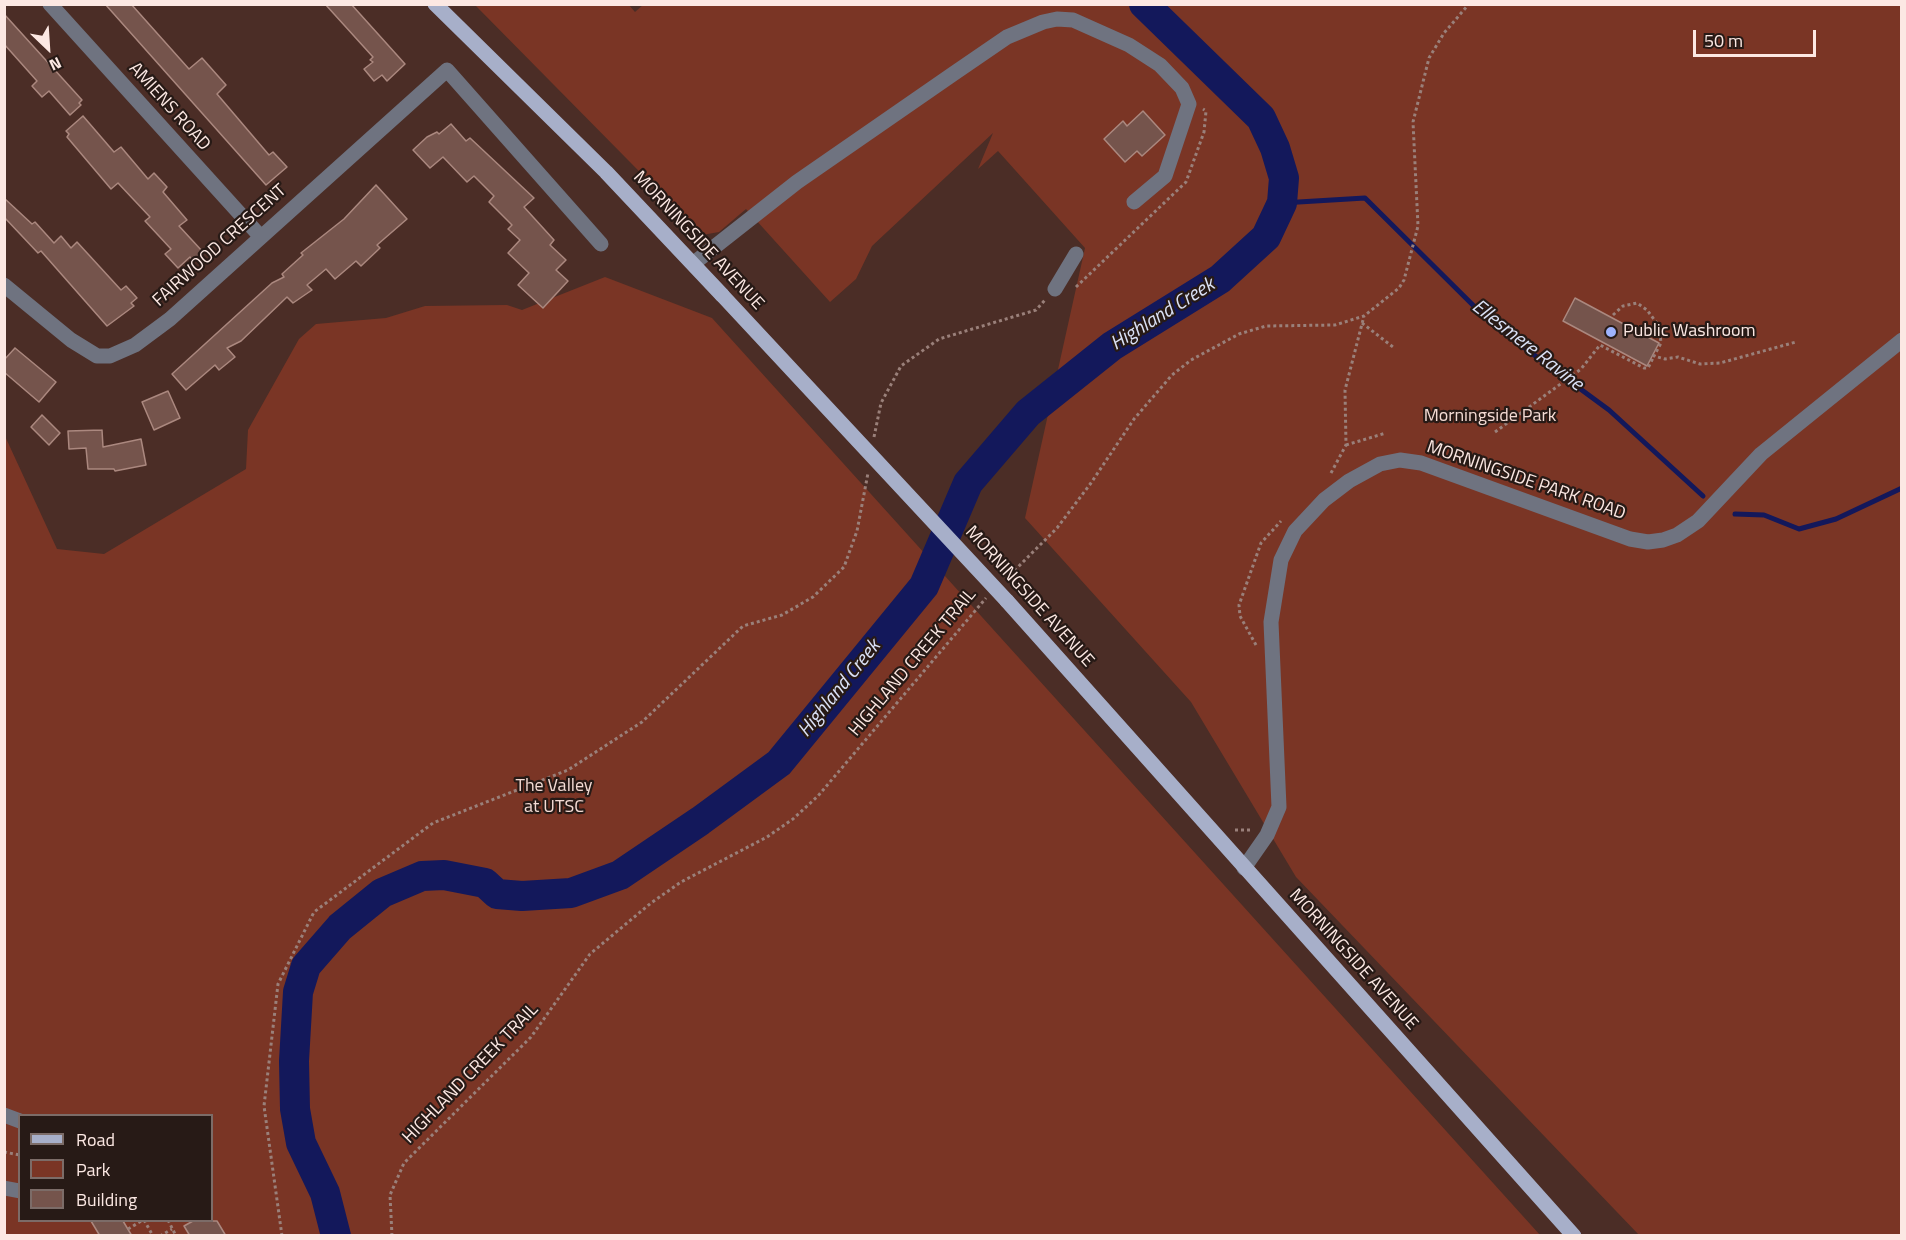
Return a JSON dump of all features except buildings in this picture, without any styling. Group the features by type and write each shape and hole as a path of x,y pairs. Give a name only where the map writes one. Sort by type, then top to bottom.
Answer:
{"main road":[{"name":"MORNINGSIDE AVENUE","path":"435,4 606,172 694,263 1007,601 1574,1236"}],"street":[{"name":"AMIENS ROAD","path":"50,4 260,236"},
{"path":"694,263 797,182 1008,37 1043,22 1057,19 1073,20 1129,45 1160,65 1182,88 1189,104 1165,176 1134,202"},
{"name":"FAIRWOOD CRESCENT","path":"4,285 71,340 97,356 110,356 135,345 170,319 447,70 600,244"},
{"path":"1055,289 1076,254"},
{"name":"MORNINGSIDE PARK ROAD","path":"1244,868 1267,835 1279,807 1271,622 1281,560 1295,531 1324,500 1348,481 1380,464 1400,460 1420,463 1630,539 1648,542 1663,540 1677,535 1698,521 1761,454 1902,340"}],"path":[{"name":"HIGHLAND CREEK TRAIL","path":"1002,582 1057,528 1091,483 1134,419 1172,375 1191,360 1239,334 1266,326 1335,325 1364,316 1394,294 1404,280 1418,226 1413,122 1429,58 1444,33 1470,4"},
{"path":"874,438 881,403 901,366 939,339 1036,310 1055,289"},
{"path":"1495,432 1590,360 1600,345 1648,368 1661,343 1659,326 1647,310 1637,303 1623,306 1613,315"},
{"path":"1362,322 1393,347"},
{"path":"1654,356 1710,364 1765,353 1796,342"},
{"path":"1346,445 1386,433"},
{"path":"282,1236 264,1106 278,984 314,912 433,823 568,770 642,722 743,626 782,615 813,597 844,567 857,531 870,461"},
{"name":"HIGHLAND CREEK TRAIL","path":"392,1236 390,1195 404,1163 531,1037 590,954 651,903 681,882 767,837 802,811 818,796 986,597"},
{"path":"128,1229 141,1222"},
{"path":"144,1222 153,1236"},
{"path":"168,1222 176,1236"},
{"path":"160,1236 172,1229"}],"green space":[{"name":"Morningside Park","path":"628,4 635,12 644,4 1901,5 1901,1235 1639,1235 1296,877 1191,702 1025,518 1085,248 998,151 978,169 993,133 872,246 856,279 830,302 746,209 719,232 702,235 475,5"},
{"name":"The Valley at UTSC","path":"605,277 712,318 1540,1235 5,1235 4,434 57,549 104,554 246,469 248,430 299,339 316,324 386,318 425,306 507,305 522,310"}],"waterway":[{"name":"Highland Creek","path":"336,1236 325,1193 301,1143 295,1109 294,1061 298,992 306,966 340,927 382,893 422,876 444,875 485,883 497,894 522,896 571,893 620,875 700,821 779,763 924,586 968,483 1028,413 1112,346 1220,279 1266,237 1282,203 1284,178 1275,148 1261,118 1144,4"},
{"name":"Ellesmere Ravine","path":"1282,203 1365,198 1492,324 1609,410 1703,496"},
{"name":"Ellesmere Ravine","path":"1735,514 1764,515 1799,529 1836,519 1902,488"}],"place":[{"name":"Public Washroom","path":"1611,332"}]}
